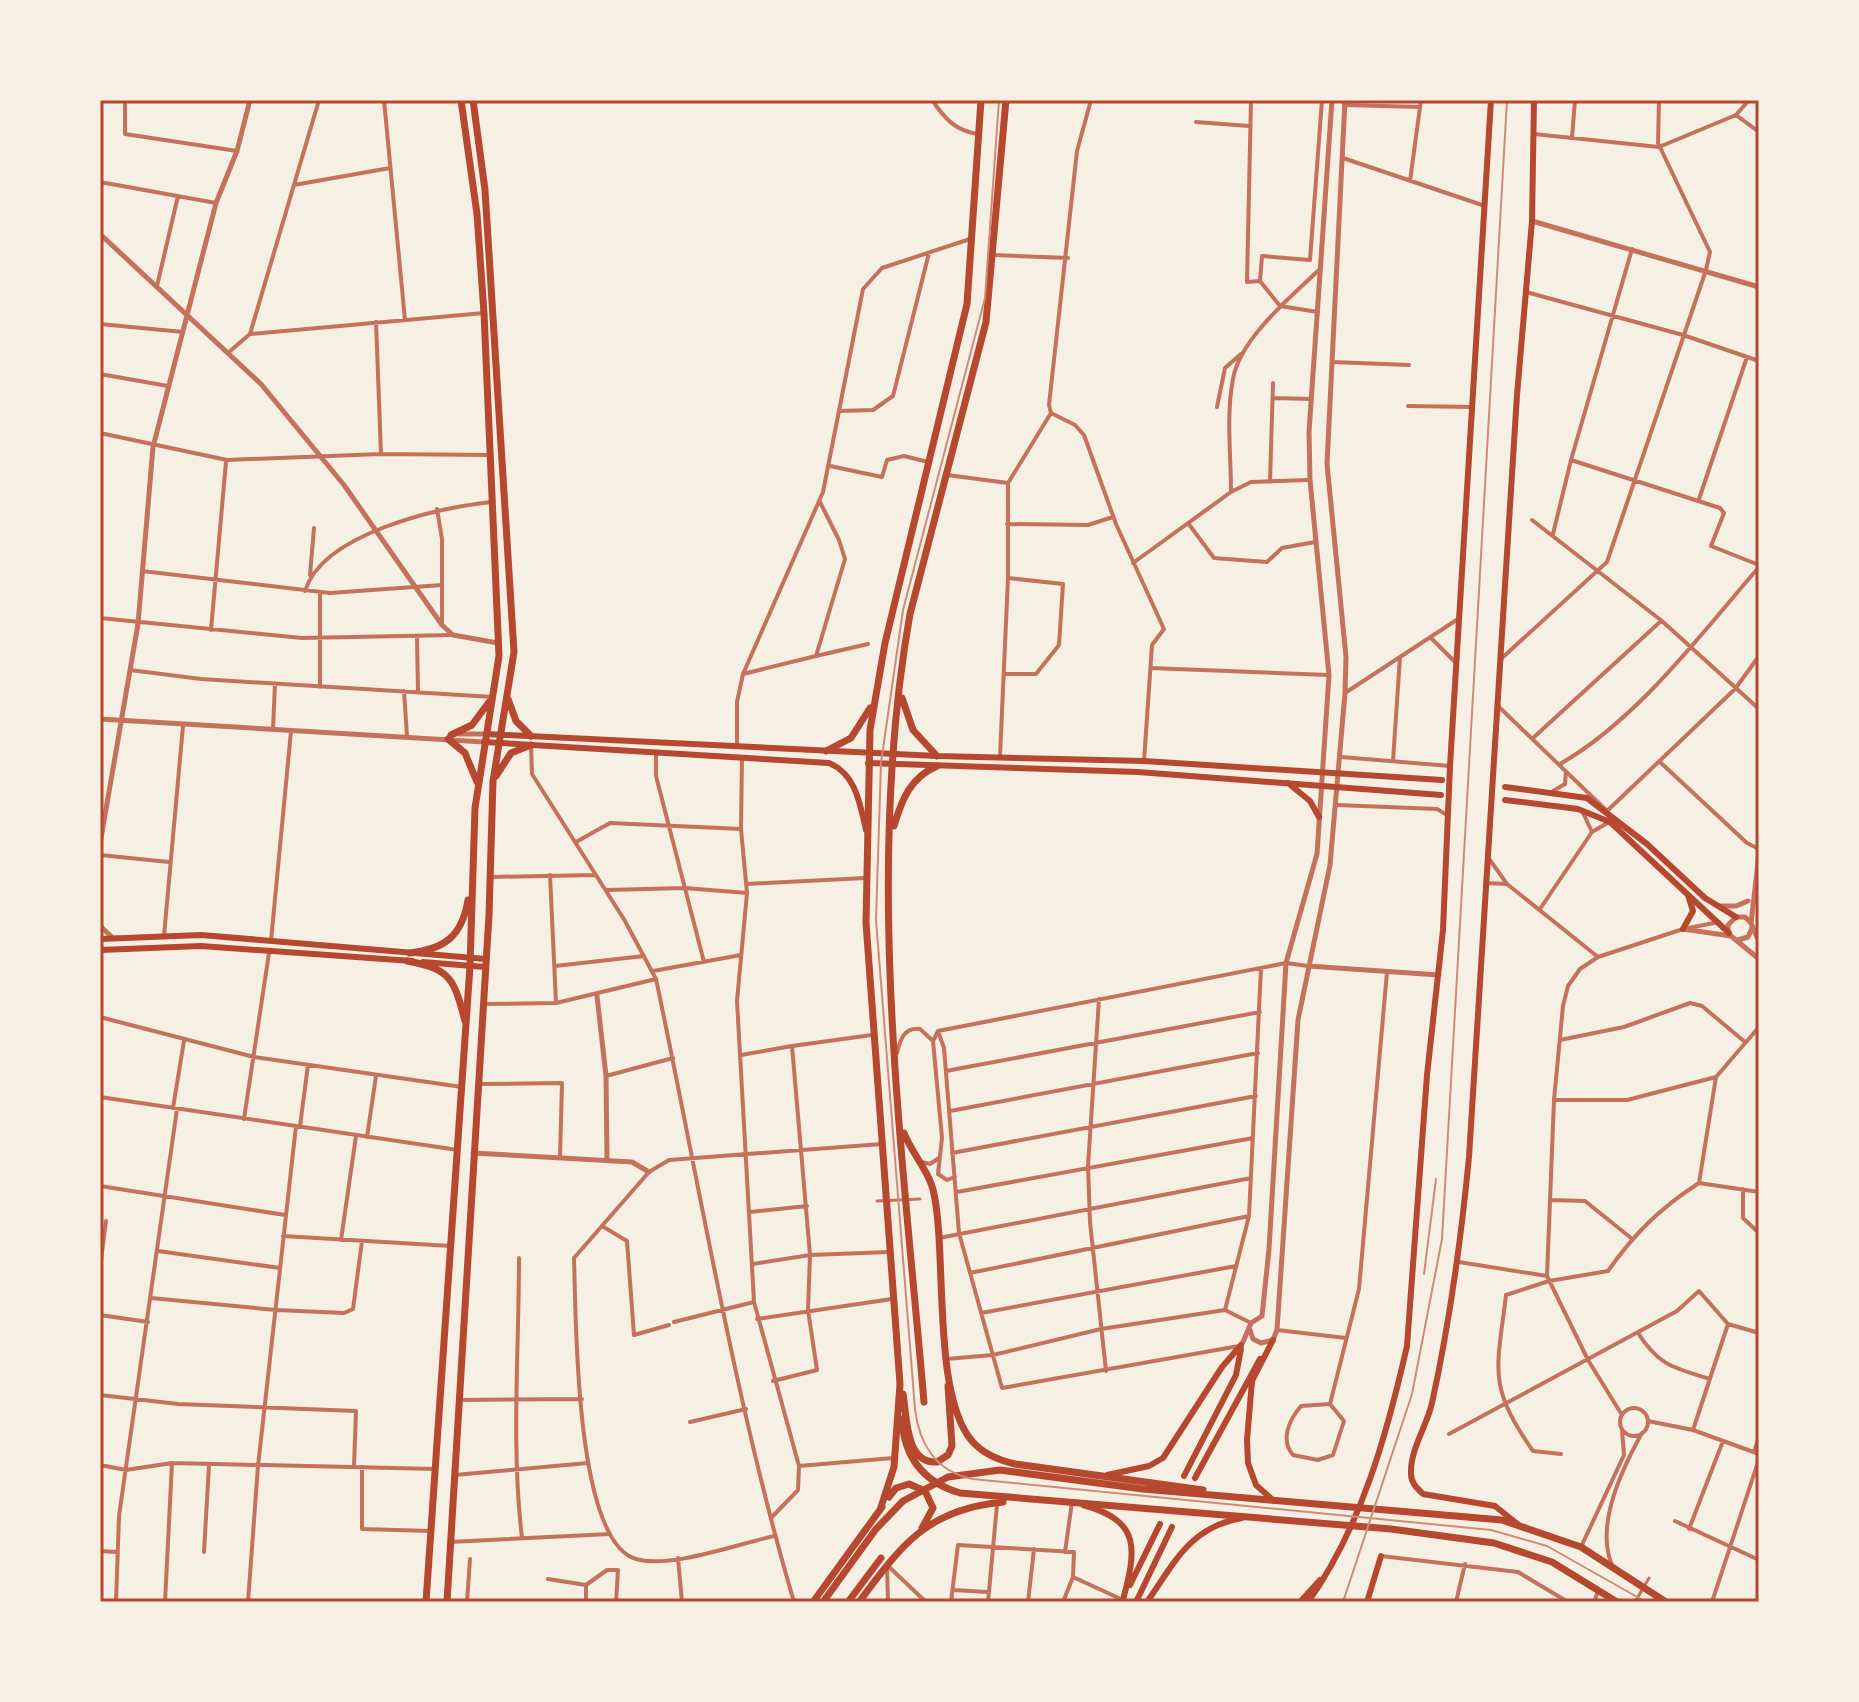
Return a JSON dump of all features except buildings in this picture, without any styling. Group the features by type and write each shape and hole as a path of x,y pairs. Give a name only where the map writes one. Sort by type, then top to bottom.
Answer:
{"main road":[{"path":"100,950 201,946 269,953 408,957 435,949 455,937 467,908 477,783 493,697 499,643 484,313 477,214 461,100"},
{"path":"447,1602 486,963 493,781 514,652 485,190 473,100"},
{"path":"981,100 967,304 931,463 890,621 875,695 868,763 865,878 872,1035 904,1438 920,1469 938,1484 960,1493 1391,1529 1494,1543 1527,1552 1617,1602"},
{"path":"924,1402 887,934 894,764 910,614 986,322 1006,100"},
{"path":"1308,1602 1331,1570 1353,1523 1407,1346 1439,975 1491,100"},
{"path":"1520,1526 1495,1506 1436,1497 1415,1487 1411,1476 1413,1458 1434,1393 1459,1262 1469,1157 1532,221 1534,100"},
{"path":"900,692 913,730 937,756"},
{"path":"507,695 517,723 531,736"},
{"path":"826,751 842,746 855,735 875,695"},
{"path":"477,783 465,753 447,737 472,725 493,697"},
{"path":"485,738 500,734 937,756 1144,761 1442,780"},
{"path":"485,738 499,744 816,761 836,766 855,788 867,833"},
{"path":"493,781 511,753 531,745"},
{"path":"868,763 1284,781 1441,795"},
{"path":"891,836 907,791 924,772 937,766"},
{"path":"1284,781 1310,801 1319,817"},
{"path":"1505,787 1587,798 1607,811 1719,906 1738,916"},
{"path":"1505,800 1578,809 1610,822 1730,934"},
{"path":"426,1602 471,962 471,870"},
{"path":"1683,929 1693,911 1687,892"},
{"path":"100,939 201,935 486,963"},
{"path":"408,957 449,976 459,997 466,1028"},
{"path":"900,1121 934,1192 952,1446 941,1461 927,1462 915,1451 900,1384"},
{"path":"1195,1478 1249,1374 1273,1340"},
{"path":"1273,1340 1252,1381 1247,1440 1248,1463 1256,1485 1274,1501"},
{"path":"1105,1475 1149,1466 1163,1458 1222,1367 1242,1343"},
{"path":"1184,1476 1236,1375 1242,1343"},
{"path":"946,1359 966,1433 986,1453 1015,1464 1105,1475 1224,1496"},
{"path":"880,1510 892,1477 900,1384"},
{"path":"823,1602 880,1523 903,1501 931,1484 967,1473 1000,1470 1143,1489 1502,1520 1581,1547 1666,1602"},
{"path":"813,1602 896,1488 909,1484 917,1486 928,1494 933,1505 931,1516 922,1528 884,1561 848,1602"},
{"path":"922,1528 953,1511 1026,1500"},
{"path":"1072,1502 1112,1515 1129,1532 1133,1552 1122,1601"},
{"path":"1147,1602 1188,1543 1205,1529 1247,1517"},
{"path":"1122,1601 1160,1524"},
{"path":"1136,1602 1172,1527"},
{"path":"1367,1602 1381,1556"},
{"path":"859,1602 884,1561"},
{"path":"1300,1602 1331,1570"},
{"path":"1654,1594 1675,1602"}],"street":[{"path":"125,100 125,134 237,151"},
{"path":"100,844 138,624 153,447 189,318 216,203 237,151 250,100"},
{"path":"229,352 250,334 319,100"},
{"path":"384,100 405,320"},
{"path":"932,100 952,125 978,137"},
{"path":"1091,100 1077,151 1068,258 1049,405 1051,413 1084,435 1113,517 1164,629 1152,645 1144,761"},
{"path":"1251,100 1247,282 1260,281"},
{"path":"1318,312 1280,306 1260,281 1262,256 1310,260 1322,100"},
{"path":"938,1031 946,1071 959,1233 1002,1388 1106,1371 1242,1343 1250,1325 1262,1316 1269,1249 1286,963 1310,888 1317,854 1329,675 1310,480 1311,399 1323,266 1332,100"},
{"path":"1410,181 1421,100"},
{"path":"1572,138 1575,100"},
{"path":"1501,660 1607,562 1706,270 1710,252 1659,147 1659,100"},
{"path":"1534,134 1659,147 1736,115 1749,100"},
{"path":"946,1359 993,1355 1101,1329 1225,1310 1250,1325 1256,1341 1273,1340 1277,1330 1298,1020 1330,865 1345,693 1346,657 1328,497 1331,362 1344,103 1420,107"},
{"path":"1736,115 1759,132"},
{"path":"1196,122 1249,126"},
{"path":"1343,158 1485,206"},
{"path":"294,185 390,168"},
{"path":"100,182 216,203"},
{"path":"157,286 178,196"},
{"path":"1532,221 1759,287"},
{"path":"100,234 261,384 321,457 442,625 453,635"},
{"path":"737,747 737,702 743,674 820,502 830,466 863,289 882,268 972,238"},
{"path":"1553,534 1571,460 1632,249"},
{"path":"839,411 873,410 893,396 929,253"},
{"path":"994,255 1068,258"},
{"path":"1217,407 1225,368 1242,354 1280,306 1323,266"},
{"path":"1526,292 1683,335 1759,361"},
{"path":"250,334 484,313"},
{"path":"376,322 381,454"},
{"path":"100,324 185,332"},
{"path":"1231,492 1230,407 1233,377 1242,354"},
{"path":"1699,499 1747,357"},
{"path":"1331,362 1409,365"},
{"path":"100,374 170,386"},
{"path":"1270,482 1273,383"},
{"path":"1274,398 1311,399"},
{"path":"1408,406 1472,407"},
{"path":"1000,756 1008,578 1008,483 1051,413"},
{"path":"100,433 153,447 227,460 381,454 489,455"},
{"path":"830,466 882,477 887,460 898,456 931,463"},
{"path":"211,630 227,460"},
{"path":"1559,764 1599,738 1690,648 1759,566 1711,546 1724,513 1699,499 1571,460"},
{"path":"947,475 1008,483"},
{"path":"1133,563 1231,492 1251,482 1310,480"},
{"path":"310,575 376,530 437,509 491,502"},
{"path":"816,656 845,559 820,502"},
{"path":"437,509 442,625"},
{"path":"1007,524 1088,525 1113,517"},
{"path":"1532,520 1662,621 1759,709"},
{"path":"1188,523 1214,558 1267,562 1282,548 1315,542"},
{"path":"305,591 310,575 314,528"},
{"path":"142,571 320,593 442,585"},
{"path":"1005,674 1036,674 1059,645 1063,584 1008,578"},
{"path":"320,593 320,687"},
{"path":"1345,693 1460,617"},
{"path":"100,618 138,624 321,638 453,635 499,643"},
{"path":"1533,738 1662,621"},
{"path":"1430,637 1458,664"},
{"path":"417,638 418,691"},
{"path":"743,674 868,644"},
{"path":"1497,706 1607,811 1735,689 1759,656"},
{"path":"1393,761 1400,657"},
{"path":"1151,668 1329,675"},
{"path":"130,670 275,684 493,697"},
{"path":"273,729 275,684"},
{"path":"404,691 407,736"},
{"path":"100,719 183,726 485,738"},
{"path":"164,936 183,726"},
{"path":"271,943 291,731"},
{"path":"531,745 532,774 596,875 656,979 746,1409 775,1536 794,1602"},
{"path":"656,752 656,776 704,962"},
{"path":"742,757 741,829 747,893 737,1001 748,1152 754,1302 773,1381 799,1466 798,1490 771,1518"},
{"path":"1341,757 1450,766"},
{"path":"1660,762 1759,852 1750,898 1751,925 1748,937 1738,940"},
{"path":"1549,791 1558,791 1565,784 1565,770"},
{"path":"1337,805 1437,809 1449,817"},
{"path":"1578,809 1591,823 1592,832"},
{"path":"1540,909 1592,832 1610,822"},
{"path":"575,842 610,823 741,829"},
{"path":"100,855 169,862"},
{"path":"1490,860 1507,884 1598,957"},
{"path":"550,875 556,1003"},
{"path":"489,877 596,875"},
{"path":"746,884 865,878"},
{"path":"1486,883 1507,884"},
{"path":"605,890 685,888 747,893"},
{"path":"1719,906 1736,906 1750,898"},
{"path":"1730,934 1730,921 1738,916 1750,898"},
{"path":"1738,916 1751,925 1759,942"},
{"path":"1581,1547 1624,1455 1622,1415 1588,1360 1548,1278 1554,1100 1568,986 1580,969 1598,957 1683,929 1720,922"},
{"path":"100,926 114,939"},
{"path":"1683,929 1730,934 1759,959"},
{"path":"244,1119 269,953"},
{"path":"652,972 741,955"},
{"path":"554,966 644,956"},
{"path":"938,1031 1286,963 1439,975"},
{"path":"1225,1310 1249,1216 1261,967"},
{"path":"1330,1404 1359,1289 1387,972"},
{"path":"483,1004 556,1003 597,996 656,979"},
{"path":"597,996 606,1076 607,1160"},
{"path":"1099,999 1088,1166 1106,1371"},
{"path":"1560,1040 1624,1027 1690,1003 1702,1006 1745,1042"},
{"path":"946,1071 1260,1012"},
{"path":"100,1017 254,1057 462,1087"},
{"path":"1699,1183 1716,1077 1759,1027"},
{"path":"896,1059 901,1037 909,1030 920,1029 933,1041"},
{"path":"938,1031 933,1041 942,1138 940,1177 947,1180 955,1177"},
{"path":"741,1055 872,1035"},
{"path":"116,1602 117,1552 126,1470 184,1041"},
{"path":"773,1381 817,1370 808,1310 810,1255 804,1150 792,1046"},
{"path":"949,1111 1258,1053"},
{"path":"606,1076 673,1058"},
{"path":"248,1602 258,1466 285,1215 308,1065"},
{"path":"367,1137 376,1076"},
{"path":"1554,1100 1627,1100 1716,1077"},
{"path":"477,1084 562,1083 560,1158"},
{"path":"952,1153 1256,1096"},
{"path":"100,1097 458,1150"},
{"path":"341,1240 356,1136"},
{"path":"956,1192 1253,1138"},
{"path":"775,1536 678,1558 635,1559 622,1552 610,1534 592,1493 582,1399 574,1258 649,1172 669,1160 882,1144"},
{"path":"473,1153 632,1162 649,1172"},
{"path":"915,1157 930,1164 940,1156"},
{"path":"938,1238 1251,1178"},
{"path":"1561,1454 1533,1451 1510,1418 1496,1380 1506,1295 1548,1278 1608,1271 1631,1238 1659,1209 1699,1183 1759,1192"},
{"path":"100,1186 285,1215"},
{"path":"1743,1189 1743,1218 1759,1233"},
{"path":"877,1201 920,1199"},
{"path":"1551,1200 1585,1201 1631,1238"},
{"path":"750,1212 807,1206"},
{"path":"970,1273 1249,1216"},
{"path":"100,1268 102,1231 106,1221"},
{"path":"602,1226 627,1241 634,1335 754,1302"},
{"path":"283,1236 451,1246"},
{"path":"151,1298 344,1313 353,1309 362,1241"},
{"path":"158,1251 280,1268"},
{"path":"753,1264 810,1255 891,1252"},
{"path":"519,1258 519,1402 514,1472 522,1538"},
{"path":"1459,1262 1548,1278"},
{"path":"981,1313 1236,1266"},
{"path":"1449,1434 1677,1311 1699,1291 1728,1324 1759,1333"},
{"path":"757,1319 895,1299"},
{"path":"100,1315 148,1322"},
{"path":"1262,1316 1274,1321 1277,1330"},
{"path":"1693,1430 1728,1324"},
{"path":"1277,1330 1346,1338"},
{"path":"1638,1333 1653,1356 1668,1366 1710,1379"},
{"path":"100,1395 356,1411 354,1466"},
{"path":"459,1400 519,1402 582,1399"},
{"path":"1330,1404 1344,1421 1333,1455 1318,1460 1293,1455 1287,1433 1290,1419 1301,1406 1330,1404"},
{"path":"1613,1568 1605,1541 1606,1527 1629,1457 1648,1421 1645,1412 1636,1408 1622,1415"},
{"path":"690,1422 746,1409"},
{"path":"1648,1421 1693,1430 1757,1455"},
{"path":"1622,1429 1633,1436 1642,1433"},
{"path":"1712,1602 1757,1455 1759,1437"},
{"path":"1689,1529 1723,1441"},
{"path":"799,1466 895,1457"},
{"path":"100,1465 126,1470 172,1463 435,1469"},
{"path":"165,1602 172,1463"},
{"path":"455,1475 588,1463"},
{"path":"204,1552 209,1465"},
{"path":"362,1467 362,1529 431,1531"},
{"path":"988,1602 998,1502"},
{"path":"1065,1552 1072,1502"},
{"path":"1675,1521 1729,1549 1759,1560"},
{"path":"450,1542 610,1534"},
{"path":"951,1602 958,1545 1074,1552 1073,1577 1063,1602"},
{"path":"1028,1602 1034,1549"},
{"path":"100,1551 117,1552"},
{"path":"1381,1556 1518,1572 1568,1602"},
{"path":"678,1558 682,1602"},
{"path":"467,1602 470,1559"},
{"path":"884,1561 888,1602"},
{"path":"884,1561 926,1602"},
{"path":"1456,1602 1465,1564"},
{"path":"548,1579 586,1585 607,1570 618,1570 616,1602"},
{"path":"1073,1577 1122,1601"},
{"path":"1635,1602 1649,1578"},
{"path":"586,1585 586,1602"},
{"path":"953,1590 988,1592"},
{"path":"1594,1602 1598,1591"}],"tram line":[{"path":"999,100 985,298 903,610 881,763 876,920 915,1409 925,1445 939,1463 973,1479 1491,1530 1547,1546 1646,1602"}],"railway":[{"path":"1343,1602 1412,1394 1442,1239 1507,100"},
{"path":"1424,1274 1436,1179"}]}
